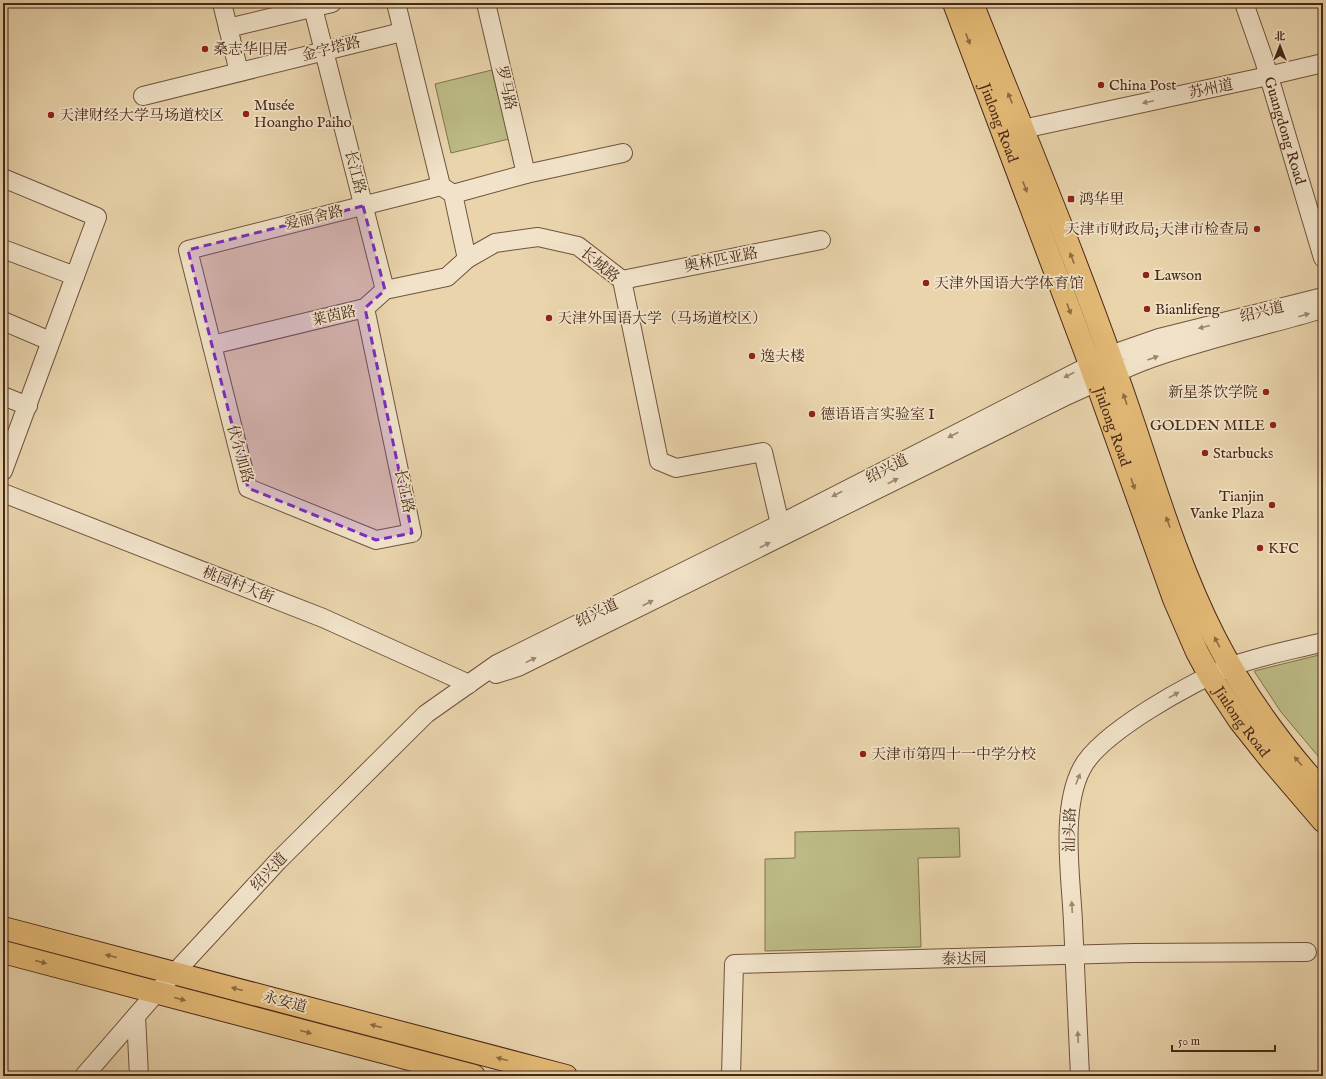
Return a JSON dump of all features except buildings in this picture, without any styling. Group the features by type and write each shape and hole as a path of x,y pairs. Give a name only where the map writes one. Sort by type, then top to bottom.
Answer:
{"main road":[{"name":"Jiulong Road","path":"954,3 1013,131"},
{"name":"Jiulong Road","path":"972,3 1013,131 1104,369 1212,633 1231,666 1283,744 1323,791"},
{"name":"Jiulong Road","path":"1104,369 1174,599 1210,676 1239,720 1323,821"},
{"name":"永安道","path":"3,928 566,1076"},
{"name":"永安道","path":"3,952 474,1076"}],"street":[{"path":"222,3 239,72"},
{"path":"228,28 332,3"},
{"path":"385,290 447,277 467,259 402,32 396,3"},
{"name":"罗马路","path":"486,3 526,174"},
{"name":"Guangdong Road","path":"1244,3 1268,76 1323,258"},
{"name":"长江路","path":"313,8 385,290"},
{"name":"金字塔路","path":"143,96 402,32"},
{"name":"苏州道","path":"1013,131 1323,63"},
{"name":"爱丽舍路","path":"188,250 363,206 526,174 623,153"},
{"path":"3,178 97,217 3,471"},
{"name":"长城路","path":"467,259 495,243 538,237 578,246 622,280 659,461 676,468 763,452 780,524"},
{"name":"奥林匹亚路","path":"622,280 821,240"},
{"path":"3,250 75,276"},
{"name":"伏尔加路","path":"188,250 248,488 376,540 412,533"},
{"name":"莱茵路","path":"212,345 365,308 385,290"},
{"name":"绍兴道","path":"84,1076 156,993 278,861 426,714 497,664 780,524 1104,369 1159,338 1323,297"},
{"name":"长江路","path":"365,308 412,533"},
{"name":"绍兴道","path":"469,684 518,667 1061,398 1104,369 1151,358 1323,309"},
{"path":"3,321 50,341"},
{"path":"3,396 28,406"},
{"name":"桃园村大街","path":"3,492 323,618 469,684"},
{"name":"汕头路","path":"1080,1076 1070,856 1070,804 1082,767 1091,755 1111,736 1158,704 1210,676 1231,666 1323,642"},
{"name":"泰达园","path":"731,1076 734,964 1074,956 1134,953 1307,952"},
{"path":"136,1016 139,1076"}],"highlighted area":[{"path":"363,206 385,290 365,308 412,533 376,540 248,488 188,250"}],"shaded area":[{"path":"492,70 509,139 451,153 435,84"},
{"path":"1323,654 1323,762 1281,712 1254,671"},
{"path":"959,828 960,857 918,858 921,947 765,951 765,859 795,858 795,832"}],"place":[{"name":"桑志华旧居","path":"205,49"},
{"name":"China Post","path":"1101,85"},
{"name":"Musée Hoangho Paiho","path":"246,114"},
{"name":"天津财经大学马场道校区","path":"51,115"},
{"name":"鸿华里","path":"1071,199"},
{"name":"天津市财政局;天津市检查局","path":"1257,229"},
{"name":"Lawson","path":"1146,275"},
{"name":"天津外国语大学体育馆","path":"926,283"},
{"name":"Bianlifeng","path":"1147,309"},
{"name":"天津外国语大学（马场道校区）","path":"549,318"},
{"name":"逸夫楼","path":"752,356"},
{"name":"新星茶饮学院","path":"1266,392"},
{"name":"德语语言实验室 I","path":"812,414"},
{"name":"GOLDEN MILE","path":"1273,425"},
{"name":"Starbucks","path":"1205,453"},
{"name":"Tianjin Vanke Plaza","path":"1272,505"},
{"name":"KFC","path":"1260,548"},
{"name":"天津市第四十一中学分校","path":"863,754"}]}
